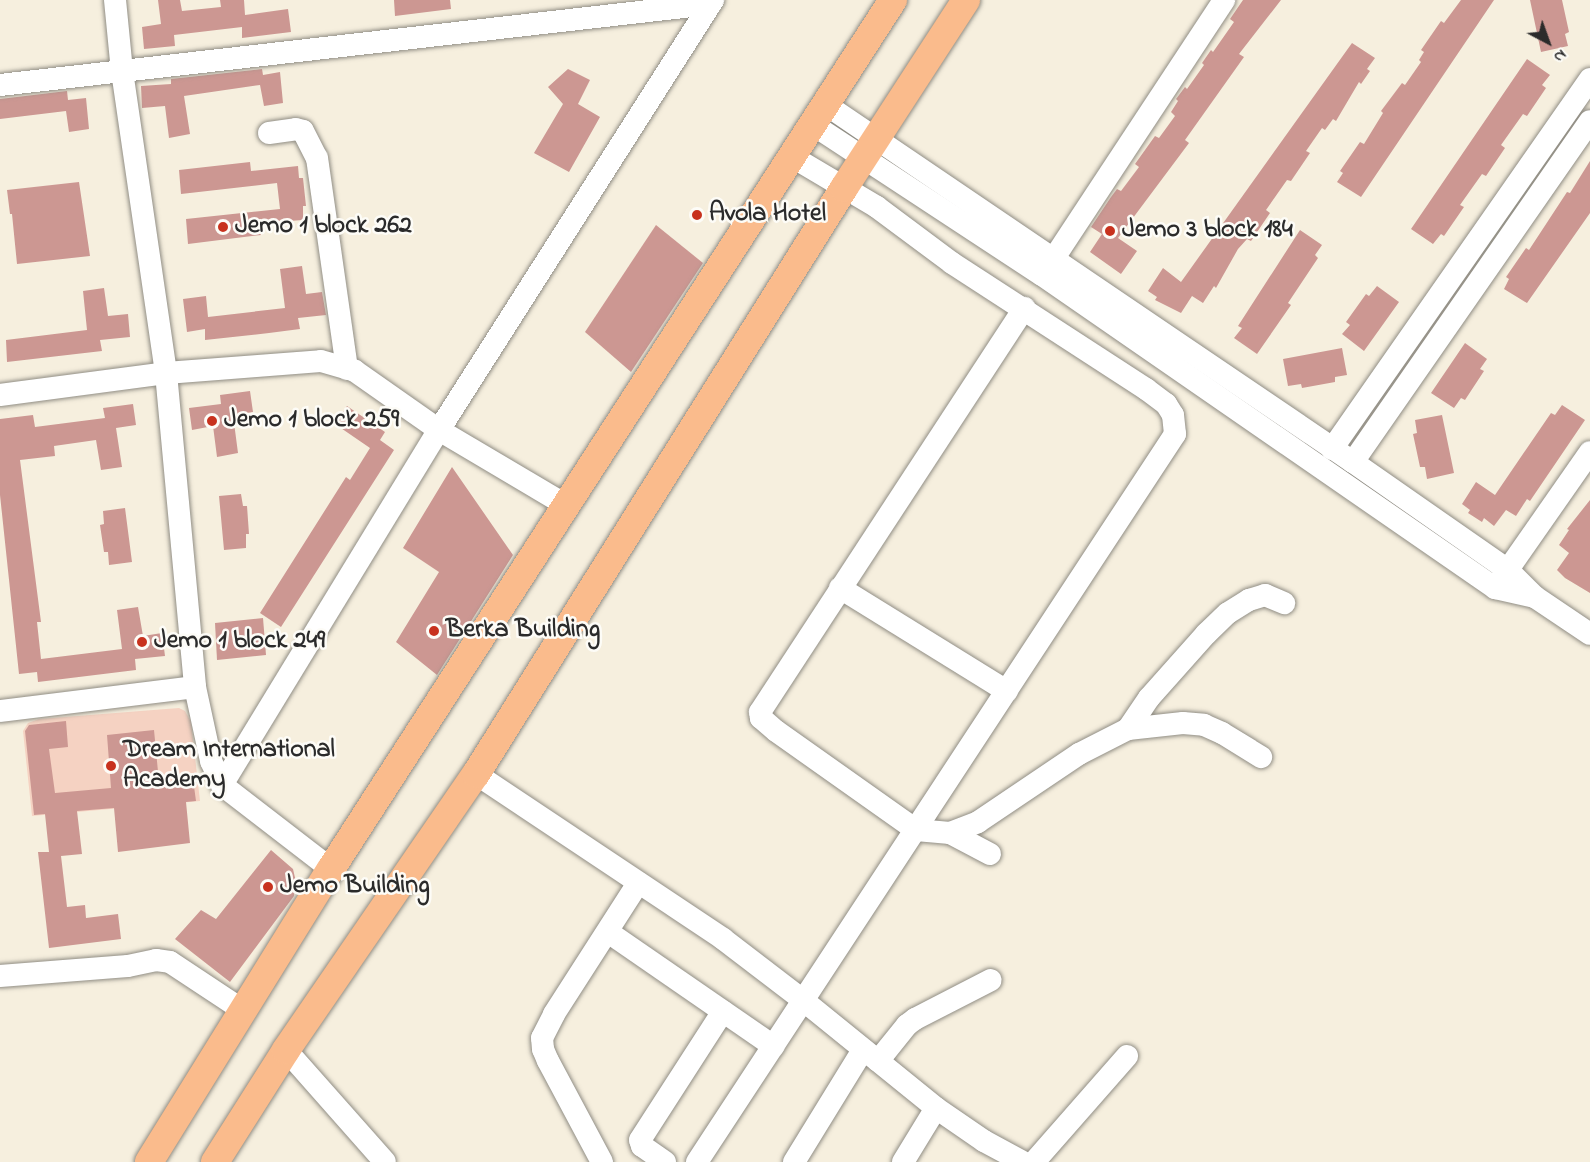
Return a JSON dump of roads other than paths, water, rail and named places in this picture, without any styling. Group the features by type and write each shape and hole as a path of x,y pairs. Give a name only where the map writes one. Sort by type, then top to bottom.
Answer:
{"main road":[{"path":"150,1162 331,869 893,0"},
{"path":"215,1162 286,1050 476,774 844,188 966,0"}],"street":[{"path":"115,0 122,70 166,373 195,687 211,761 222,785 331,869"},
{"path":"1054,258 1224,0"},
{"path":"0,85 711,2"},
{"path":"222,785 439,430 711,2"},
{"path":"1332,449 1590,79"},
{"path":"818,114 1054,258 1508,570 1535,597 1590,634"},
{"path":"1353,462 1590,121"},
{"path":"269,133 296,129 303,132 317,158 346,369"},
{"path":"871,148 1042,275 1495,588 1535,597"},
{"path":"697,1162 1170,444 1176,425 1166,404 1153,394 952,263 877,207 791,156"},
{"path":"1447,286 1467,299"},
{"path":"990,854 950,833 916,830 761,718 760,712 1024,308"},
{"path":"0,395 166,373 321,361 346,369 384,389 439,430 566,505"},
{"path":"1495,588 1590,452"},
{"path":"840,588 1007,691"},
{"path":"1128,729 1149,698 1228,613 1249,600 1265,595 1284,603"},
{"path":"0,711 195,687"},
{"path":"950,833 978,822 1079,754 1128,729 1183,723 1204,725 1222,733 1261,757"},
{"path":"476,774 723,939 804,1000 936,1108 984,1141 1023,1162"},
{"path":"602,1162 548,1060 543,1049 543,1038 550,1021 638,883"},
{"path":"608,932 773,1046"},
{"path":"0,976 129,966 156,960 170,962 244,1011"},
{"path":"794,1162 870,1055 915,1019 991,980"},
{"path":"665,1162 642,1146 640,1140 723,1011"},
{"path":"286,1050 385,1162"},
{"path":"1034,1162 1127,1056"},
{"path":"903,1162 936,1108"}],"place":[{"name":"Avola Hotel","path":"697,215"},
{"name":"Jemo 1 block 262","path":"223,227"},
{"name":"Jemo 3 block 184","path":"1110,231"},
{"name":"Jemo 1 block 259","path":"212,421"},
{"name":"Berka Building","path":"434,631"},
{"name":"Jemo 1 block 249","path":"142,642"},
{"name":"Dream International Academy","path":"111,766"},
{"name":"Jemo Building","path":"268,887"}]}
